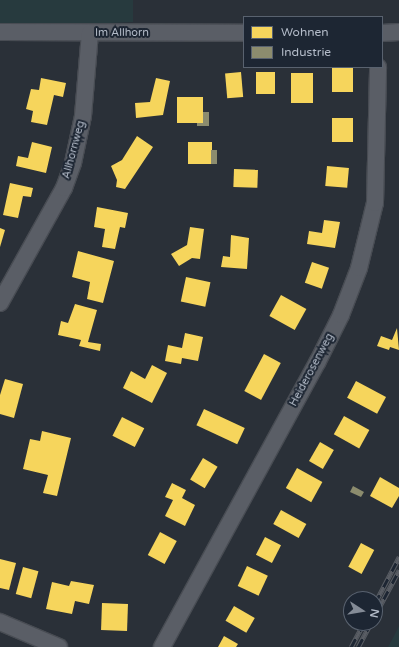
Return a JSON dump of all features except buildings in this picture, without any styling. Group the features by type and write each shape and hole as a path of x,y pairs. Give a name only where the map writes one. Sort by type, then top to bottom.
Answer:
{"street":[{"name":"Im Allhorn","path":"0,32 243,33"},
{"path":"383,33 399,32"},
{"name":"Allhornweg","path":"0,303 6,279 64,188 72,163 83,116 90,33"},
{"name":"Heiderosenweg","path":"162,647 317,363 341,315 359,268 375,203 378,68"},
{"path":"0,622 59,647"}],"green space":[{"path":"0,0 133,0 133,22 0,28"},
{"path":"399,626 399,647 388,647 395,634"}],"railway":[{"path":"381,591 399,557"},
{"path":"383,600 399,570"},
{"path":"351,647 360,631"},
{"path":"358,647 367,631"}]}
